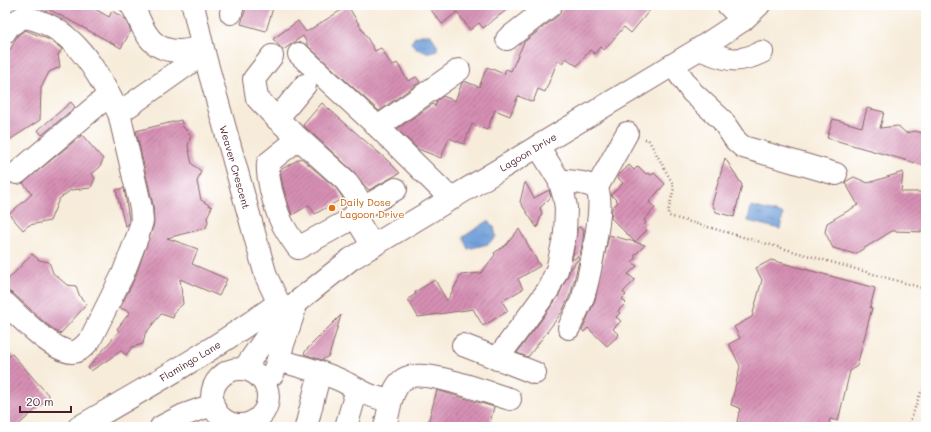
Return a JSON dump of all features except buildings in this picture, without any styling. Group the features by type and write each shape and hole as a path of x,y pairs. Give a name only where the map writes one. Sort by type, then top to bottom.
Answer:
{"street":[{"path":"131,5 136,11 146,33 157,44 180,52 203,49"},
{"name":"Weaver Crescent","path":"193,5 203,49 266,276 287,311"},
{"path":"507,39 551,5"},
{"path":"728,5 743,20"},
{"name":"Lagoon Drive","path":"244,369 287,311 338,268 699,49 743,20 759,5"},
{"path":"5,32 13,23 23,17 43,23 71,39 91,63 114,104 141,208 142,221 123,274 90,340 82,348 74,352 64,350 51,343 5,303"},
{"path":"17,173 114,104 203,49"},
{"path":"699,49 724,58 735,60 746,59 762,52"},
{"path":"299,54 378,127 451,199"},
{"path":"272,56 254,79 257,98 298,139 345,180 356,195 358,211 374,246"},
{"path":"673,65 692,92 722,120 736,141 743,147 836,174"},
{"path":"378,127 459,70"},
{"path":"277,119 305,85"},
{"path":"596,189 625,136"},
{"path":"298,139 273,157 268,163 267,171 277,215 298,248 344,223 358,211 396,189"},
{"path":"497,360 548,290 558,270 566,221 564,196 559,180 538,146"},
{"path":"559,180 588,185 596,189 600,197 598,220 582,297 569,328"},
{"path":"161,427 184,415 218,417 236,425 257,423 267,406 267,390 278,360 287,311"},
{"name":"Flamingo Lane","path":"79,427 246,327 287,311"},
{"path":"463,345 497,360 535,373"},
{"path":"278,360 320,372 378,398 391,400"},
{"path":"218,417 213,389 221,376 232,370 244,369 259,376 267,390"},
{"path":"306,427 320,372"},
{"path":"385,427 394,390 404,379 419,375 436,377 510,400"},
{"path":"346,427 356,389"}],"path":[{"path":"625,136 648,139 663,163 674,188 668,212 669,216 926,289"},
{"path":"908,427 920,394 926,386"}],"water":[{"path":"421,35 431,35 437,45 437,50 426,52 414,46 411,43 415,37"},
{"path":"751,206 783,214 780,229 748,221"},
{"path":"488,221 494,227 496,237 488,244 468,249 463,237"}],"place":[{"name":"Daily Dose Lagoon Drive","path":"332,208"}]}
